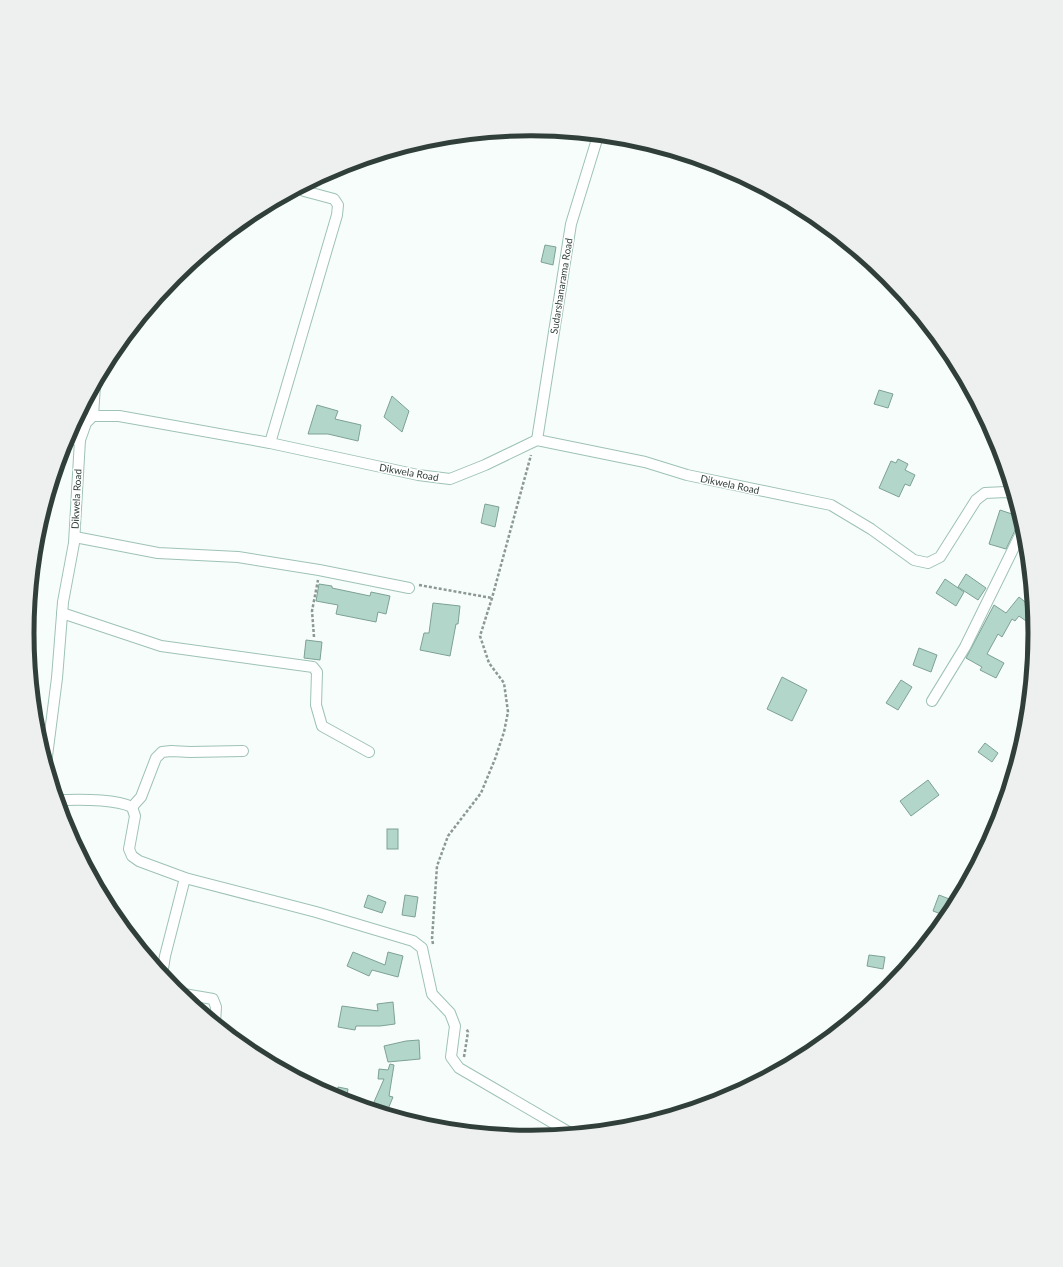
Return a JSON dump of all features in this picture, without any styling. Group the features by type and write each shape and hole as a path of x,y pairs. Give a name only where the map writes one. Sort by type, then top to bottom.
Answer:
{"street":[{"name":"Sudarshanarama Road","path":"537,440 571,224 597,140"},
{"path":"270,443 337,215 338,205 334,199 304,191"},
{"path":"93,416 94,397"},
{"name":"Dikwela Road","path":"48,749 57,678 63,602 74,537 80,440 86,423 93,416 119,416 270,443 418,475 450,479 485,465 537,440 646,462 687,475 831,505 871,529 914,560 928,563 940,557 976,500 985,493 1008,493"},
{"path":"74,440 80,440"},
{"path":"74,537 158,553 238,557 319,570 409,588"},
{"path":"932,701 965,647 1019,537"},
{"path":"62,613 161,646 314,667 317,672 316,705 322,726 369,752"},
{"path":"132,807 141,798 156,758 162,752 243,751"},
{"path":"63,800 124,803 132,807 135,816 133,835 129,849 132,856 155,868 185,878 316,912 413,941 422,948 432,994 450,1013 455,1026 452,1057 459,1068 563,1130"},
{"path":"163,968 185,878"},
{"path":"190,995 213,999 216,1007 215,1017"}],"path":[{"path":"433,946 432,939 437,866 448,836 481,793 504,732 508,712 504,683 489,663 480,636 492,598 531,452 537,440"},
{"path":"314,637 312,611 319,570"},
{"path":"409,588 419,585 492,598"},
{"path":"459,1068 464,1059 468,1032 466,1026"}],"building":[{"path":"545,245 556,247 553,265 541,262"},
{"path":"879,390 893,394 888,408 874,404"},
{"path":"392,396 409,411 402,432 384,417"},
{"path":"317,405 338,411 335,419 361,425 358,441 328,434 308,434"},
{"path":"898,459 908,464 905,470 915,475 910,486 905,484 899,497 879,488 891,461 896,463"},
{"path":"485,504 499,507 495,527 481,523"},
{"path":"1000,510 1014,515 1017,526 1006,549 989,544"},
{"path":"966,574 986,588 978,600 958,587"},
{"path":"945,579 964,592 956,606 936,593"},
{"path":"319,584 370,596 371,592 390,596 386,614 378,612 376,622 336,614 338,605 316,601"},
{"path":"1019,597 1028,604 1029,618 1026,621 1019,616 1015,621 1012,619 1002,637 998,634 987,654 1004,663 996,678 980,670 982,667 966,658 994,605 1006,613"},
{"path":"433,603 460,606 458,624 456,624 450,656 420,650 424,633 429,633"},
{"path":"306,640 322,642 320,660 304,658"},
{"path":"919,648 937,655 931,672 913,665"},
{"path":"782,677 807,690 792,721 767,709"},
{"path":"901,680 912,687 898,710 886,703"},
{"path":"985,743 998,753 992,762 978,752"},
{"path":"928,780 939,795 911,816 900,801"},
{"path":"387,829 398,829 398,849 387,849"},
{"path":"368,895 386,902 382,913 364,907"},
{"path":"405,895 418,897 415,917 402,915"},
{"path":"939,895 951,900 942,914 933,911"},
{"path":"353,952 385,965 388,952 403,956 398,977 372,970 369,976 347,966"},
{"path":"869,955 885,957 883,969 867,966"},
{"path":"393,1002 395,1024 380,1026 356,1026 355,1030 338,1027 342,1006 378,1011 377,1004"},
{"path":"419,1040 420,1059 388,1062 384,1046 406,1041"},
{"path":"390,1064 394,1065 389,1096 393,1097 388,1110 373,1105 384,1079 378,1079 379,1069 388,1070"},
{"path":"338,1087 348,1089 347,1095 337,1091"}]}
